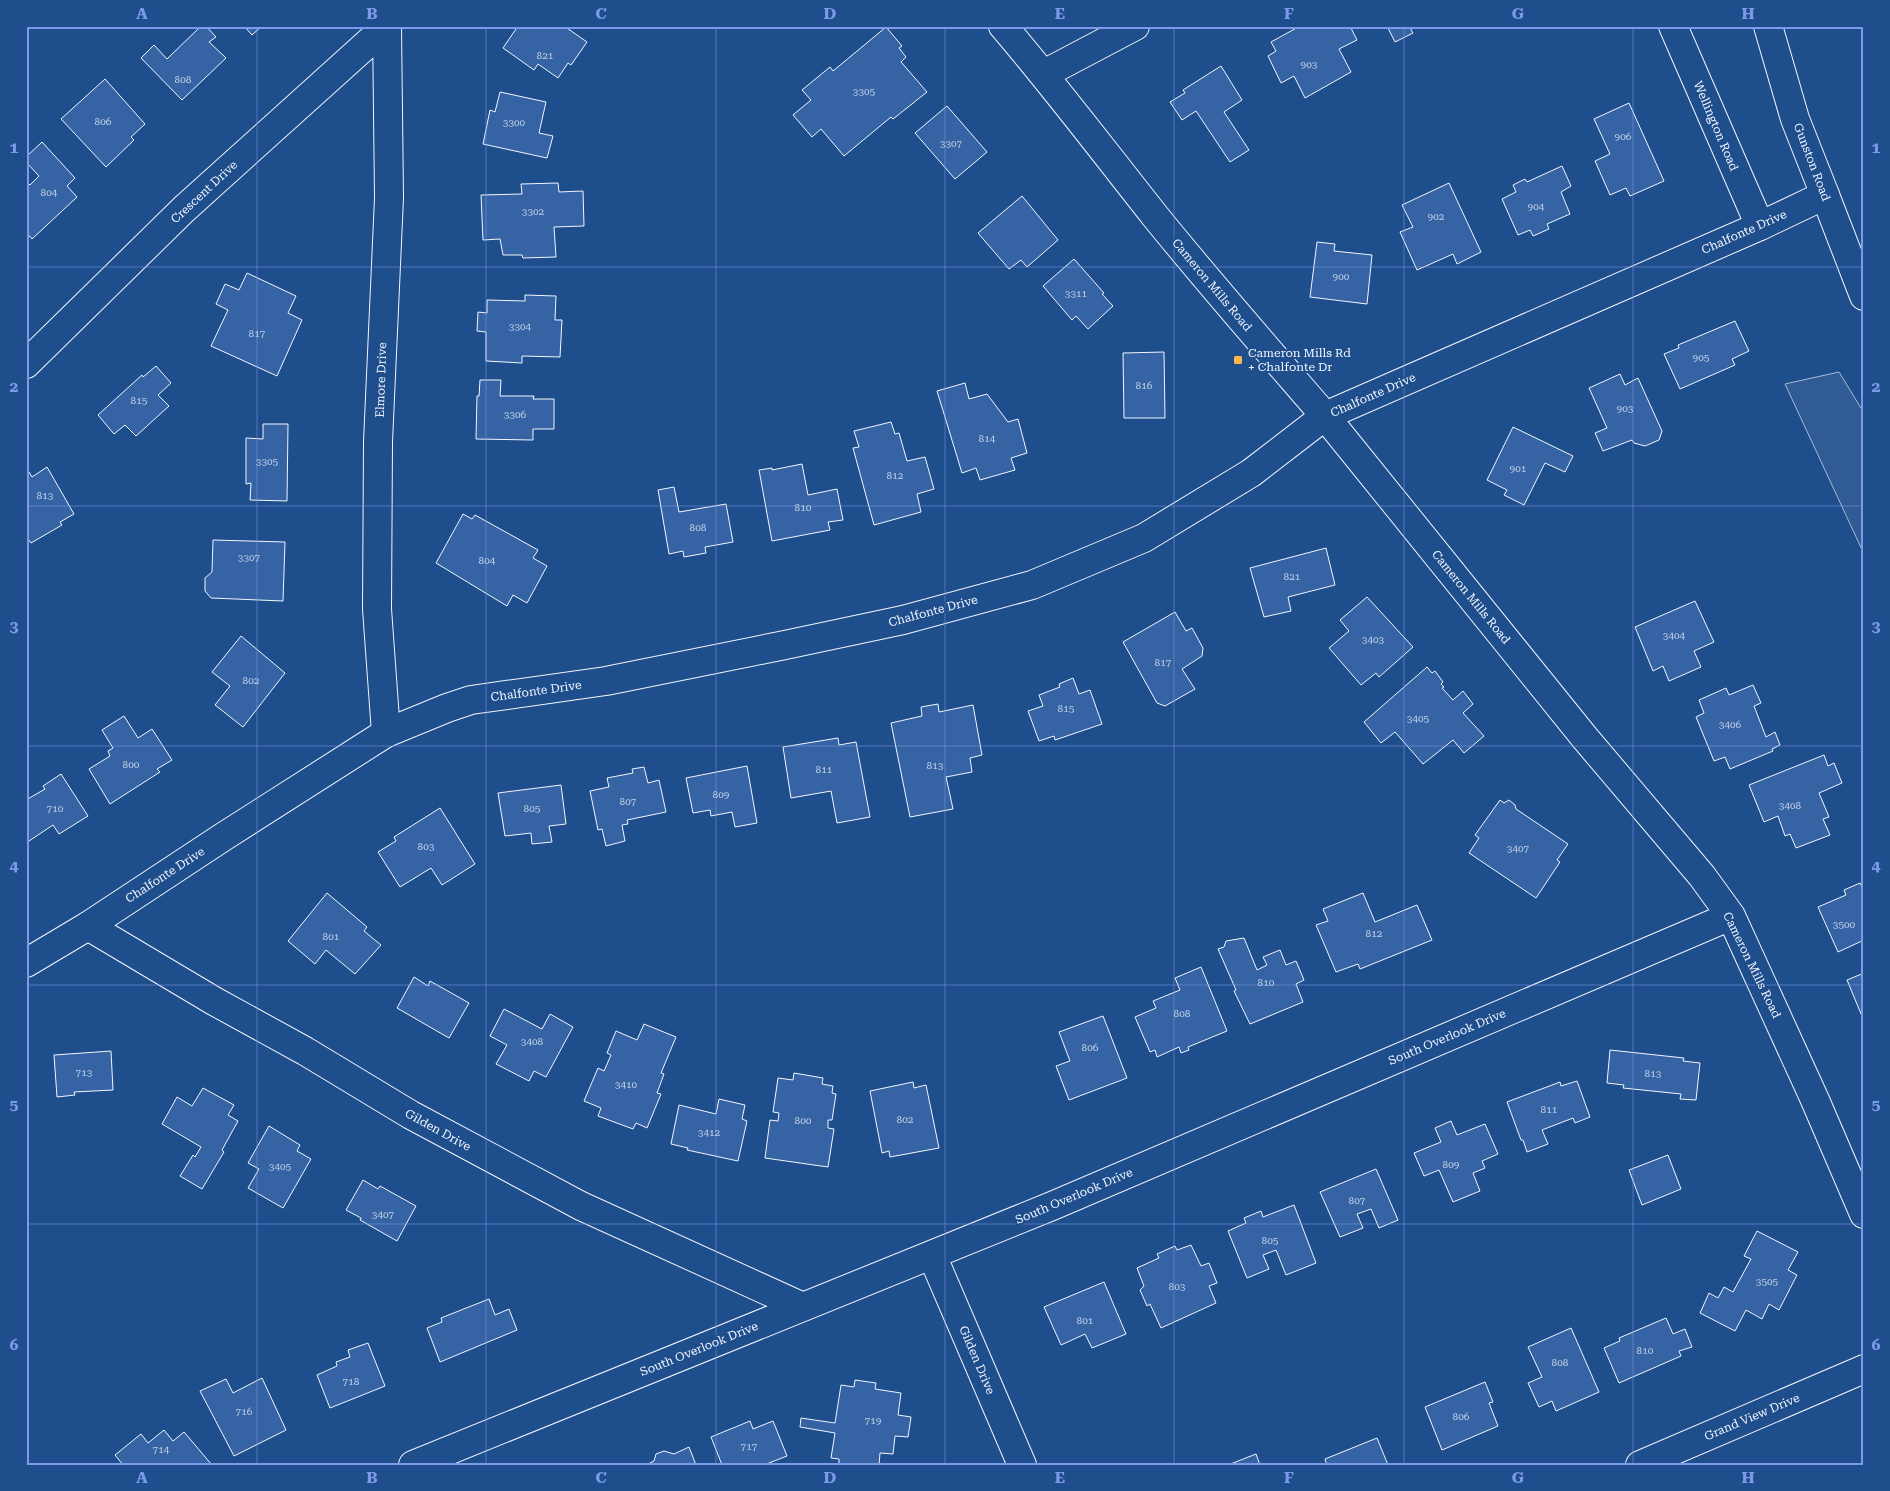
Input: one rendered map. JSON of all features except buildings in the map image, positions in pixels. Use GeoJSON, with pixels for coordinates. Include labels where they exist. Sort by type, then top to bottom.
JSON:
{"type":"FeatureCollection","features":[{"type":"Feature","properties":{"kind":"street","name":"Crescent Drive"},"geometry":{"type":"LineString","coordinates":[[26,364],[184,209],[387,26]]}},
{"type":"Feature","properties":{"kind":"street","name":"Elmore Drive"},"geometry":{"type":"LineString","coordinates":[[386,733],[377,609],[378,442],[389,198],[387,26]]}},
{"type":"Feature","properties":{"kind":"street","name":"Cameron Mills Road"},"geometry":{"type":"LineString","coordinates":[[1003,26],[1044,74],[1156,217],[1325,416],[1584,738],[1702,876],[1731,916],[1816,1100],[1864,1214]]}},
{"type":"Feature","properties":{"kind":"street"},"geometry":{"type":"LineString","coordinates":[[1044,74],[1135,26]]}},
{"type":"Feature","properties":{"kind":"street","name":"Wellington Road"},"geometry":{"type":"LineString","coordinates":[[1673,26],[1760,226]]}},
{"type":"Feature","properties":{"kind":"street","name":"Gunston Road"},"geometry":{"type":"LineString","coordinates":[[1768,26],[1796,119],[1864,296]]}},
{"type":"Feature","properties":{"kind":"street","name":"Chalfonte Drive"},"geometry":{"type":"LineString","coordinates":[[26,963],[88,926],[386,733],[471,700],[606,681],[794,643],[903,620],[1032,585],[1144,538],[1252,473],[1325,416],[1760,226],[1825,195]]}},
{"type":"Feature","properties":{"kind":"street","name":"South Overlook Drive"},"geometry":{"type":"LineString","coordinates":[[414,1465],[1052,1206],[1731,916]]}},
{"type":"Feature","properties":{"kind":"street","name":"Gilden Drive"},"geometry":{"type":"LineString","coordinates":[[88,926],[214,1001],[305,1051],[411,1115],[573,1202],[803,1307]]}},
{"type":"Feature","properties":{"kind":"street","name":"Gilden Drive"},"geometry":{"type":"LineString","coordinates":[[932,1255],[1022,1465]]}},
{"type":"Feature","properties":{"kind":"street","name":"Grand View Drive"},"geometry":{"type":"LineString","coordinates":[[1640,1465],[1864,1369]]}},
{"type":"Feature","properties":{"kind":"shaded area"},"geometry":{"type":"Polygon","coordinates":[[[1839,372],[1864,413],[1864,554],[1785,384],[1839,372]]]}},
{"type":"Feature","properties":{"kind":"place","name":"Cameron Mills Rd + Chalfonte Dr"},"geometry":{"type":"Point","coordinates":[1238,360]}}]}
